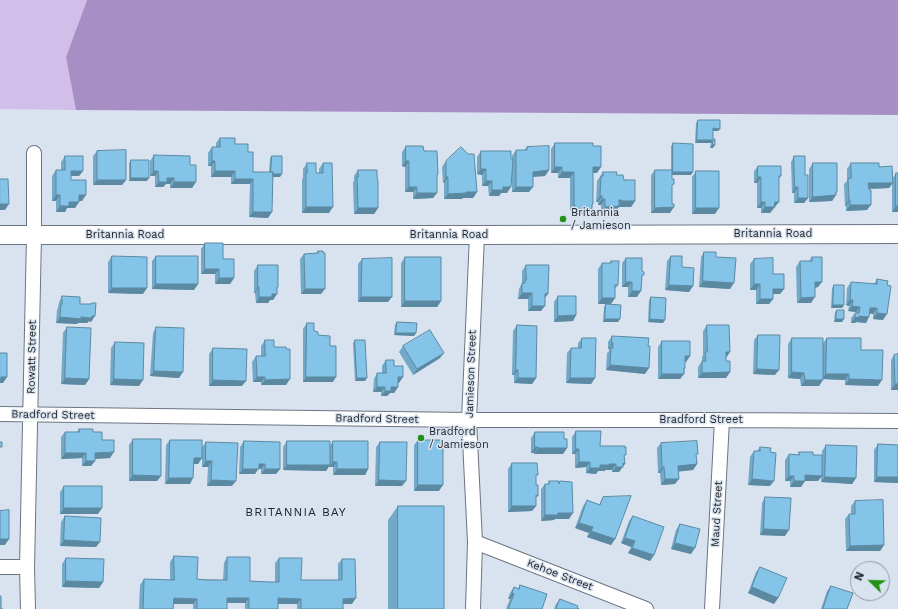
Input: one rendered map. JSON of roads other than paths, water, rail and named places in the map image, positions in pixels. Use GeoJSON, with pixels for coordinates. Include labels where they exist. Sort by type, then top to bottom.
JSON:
{"type":"FeatureCollection","features":[{"type":"Feature","properties":{"kind":"street","name":"Rowatt Street"},"geometry":{"type":"LineString","coordinates":[[28,609],[27,567],[34,235],[34,153]]}},
{"type":"Feature","properties":{"kind":"street","name":"Britannia Road"},"geometry":{"type":"LineString","coordinates":[[0,235],[898,234]]}},
{"type":"Feature","properties":{"kind":"street","name":"Jamieson Street"},"geometry":{"type":"LineString","coordinates":[[473,609],[475,542],[469,420],[477,235]]}},
{"type":"Feature","properties":{"kind":"street","name":"Bradford Street"},"geometry":{"type":"LineString","coordinates":[[0,414],[469,420],[898,421]]}},
{"type":"Feature","properties":{"kind":"street","name":"Maud Street"},"geometry":{"type":"LineString","coordinates":[[712,609],[722,420]]}},
{"type":"Feature","properties":{"kind":"street","name":"Kehoe Street"},"geometry":{"type":"LineString","coordinates":[[475,542],[646,609]]}},
{"type":"Feature","properties":{"kind":"street"},"geometry":{"type":"LineString","coordinates":[[0,567],[27,567]]}},
{"type":"Feature","properties":{"kind":"place","name":"Britannia / Jamieson"},"geometry":{"type":"Point","coordinates":[563,219]}},
{"type":"Feature","properties":{"kind":"place","name":"Bradford / Jamieson"},"geometry":{"type":"Point","coordinates":[421,438]}},
{"type":"Feature","properties":{"kind":"district","name":"BRITANNIA BAY"},"geometry":{"type":"Point","coordinates":[296,512]}}]}
